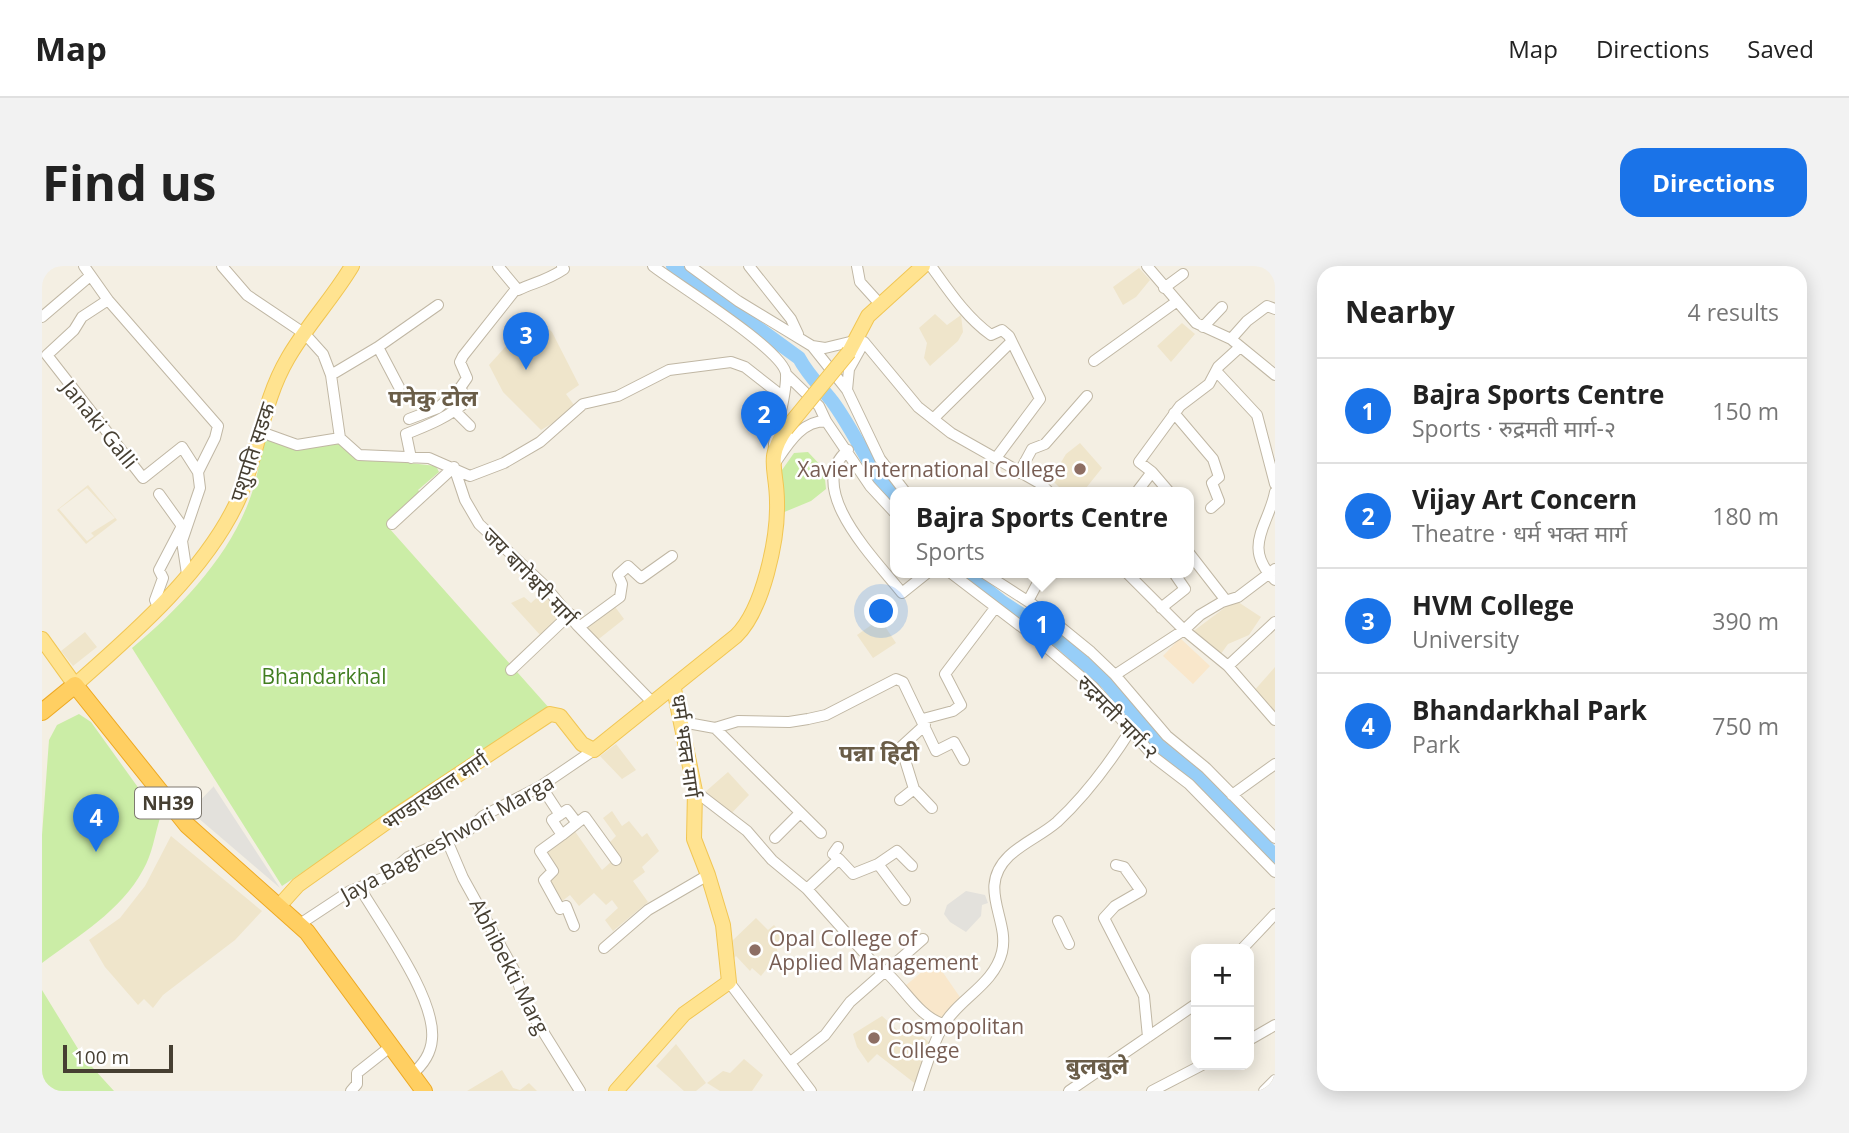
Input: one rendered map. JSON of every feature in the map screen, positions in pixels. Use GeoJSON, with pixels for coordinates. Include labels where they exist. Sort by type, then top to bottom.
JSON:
{"type":"FeatureCollection","features":[{"type":"Feature","properties":{"kind":"highway"},"geometry":{"type":"LineString","coordinates":[[42,712],[75,685]]}},
{"type":"Feature","properties":{"kind":"highway","name":"NH39"},"geometry":{"type":"LineString","coordinates":[[75,685],[187,825],[300,924],[424,1091]]}},
{"type":"Feature","properties":{"kind":"main road","name":"पशुपति सडक"},"geometry":{"type":"LineString","coordinates":[[75,685],[158,607],[212,544],[244,486],[258,431],[275,383],[352,266]]}},
{"type":"Feature","properties":{"kind":"main road"},"geometry":{"type":"LineString","coordinates":[[774,447],[856,345],[860,327],[879,303],[923,266]]}},
{"type":"Feature","properties":{"kind":"main road","name":"धर्म भक्त मार्ग"},"geometry":{"type":"LineString","coordinates":[[729,982],[723,925],[694,839],[695,790],[674,689],[736,636],[751,619],[775,532],[777,502],[774,447]]}},
{"type":"Feature","properties":{"kind":"main road"},"geometry":{"type":"LineString","coordinates":[[42,639],[75,685]]}},
{"type":"Feature","properties":{"kind":"main road"},"geometry":{"type":"LineString","coordinates":[[591,749],[674,689]]}},
{"type":"Feature","properties":{"kind":"main road","name":"भण्डारखाल मार्ग"},"geometry":{"type":"LineString","coordinates":[[280,905],[298,885],[329,863],[550,714],[560,716],[591,749]]}},
{"type":"Feature","properties":{"kind":"main road"},"geometry":{"type":"LineString","coordinates":[[616,1091],[684,1014],[729,982]]}},
{"type":"Feature","properties":{"kind":"street"},"geometry":{"type":"LineString","coordinates":[[498,266],[516,289]]}},
{"type":"Feature","properties":{"kind":"street"},"geometry":{"type":"LineString","coordinates":[[409,419],[438,408],[460,388],[467,378],[460,365],[463,356],[516,289],[531,283],[541,283],[564,269],[562,266]]}},
{"type":"Feature","properties":{"kind":"street"},"geometry":{"type":"LineString","coordinates":[[653,266],[760,340],[778,359],[786,373],[819,406],[826,421],[870,486],[890,508]]}},
{"type":"Feature","properties":{"kind":"street"},"geometry":{"type":"LineString","coordinates":[[690,266],[748,307],[798,334],[812,345],[847,390],[880,459],[901,487]]}},
{"type":"Feature","properties":{"kind":"street"},"geometry":{"type":"LineString","coordinates":[[857,266],[860,282],[879,303]]}},
{"type":"Feature","properties":{"kind":"street"},"geometry":{"type":"LineString","coordinates":[[931,266],[961,304],[967,317],[991,335],[1002,330],[1013,341],[933,419]]}},
{"type":"Feature","properties":{"kind":"street"},"geometry":{"type":"LineString","coordinates":[[1147,266],[1176,302],[1203,327],[1236,343],[1275,375]]}},
{"type":"Feature","properties":{"kind":"street"},"geometry":{"type":"LineString","coordinates":[[226,267],[247,295],[305,334],[323,354],[331,375],[340,438],[359,455],[429,458],[470,476],[505,463],[540,443],[583,404],[618,396],[674,369],[731,362],[745,366],[782,396]]}},
{"type":"Feature","properties":{"kind":"street"},"geometry":{"type":"LineString","coordinates":[[752,267],[791,319],[798,334]]}},
{"type":"Feature","properties":{"kind":"street"},"geometry":{"type":"LineString","coordinates":[[42,317],[87,271],[108,300],[218,426],[198,472],[201,488],[182,541],[187,574]]}},
{"type":"Feature","properties":{"kind":"street"},"geometry":{"type":"LineString","coordinates":[[1164,288],[1182,274]]}},
{"type":"Feature","properties":{"kind":"street","name":"Janaki Galli"},"geometry":{"type":"LineString","coordinates":[[108,300],[82,317],[74,330],[47,355],[143,478],[182,447],[198,472]]}},
{"type":"Feature","properties":{"kind":"street"},"geometry":{"type":"LineString","coordinates":[[1094,360],[1176,302]]}},
{"type":"Feature","properties":{"kind":"street"},"geometry":{"type":"LineString","coordinates":[[331,375],[378,347],[438,305]]}},
{"type":"Feature","properties":{"kind":"street"},"geometry":{"type":"LineString","coordinates":[[1165,487],[1152,472],[1139,463],[1174,413],[1209,384],[1247,321],[1267,306],[1275,309]]}},
{"type":"Feature","properties":{"kind":"street"},"geometry":{"type":"LineString","coordinates":[[1203,327],[1222,307]]}},
{"type":"Feature","properties":{"kind":"street"},"geometry":{"type":"LineString","coordinates":[[996,458],[1040,399],[1024,362],[1010,343]]}},
{"type":"Feature","properties":{"kind":"street"},"geometry":{"type":"LineString","coordinates":[[812,345],[825,348],[856,345]]}},
{"type":"Feature","properties":{"kind":"street"},"geometry":{"type":"LineString","coordinates":[[847,390],[849,369],[856,345]]}},
{"type":"Feature","properties":{"kind":"street"},"geometry":{"type":"LineString","coordinates":[[856,345],[918,407],[951,433],[1041,487]]}},
{"type":"Feature","properties":{"kind":"street"},"geometry":{"type":"LineString","coordinates":[[378,347],[399,387]]}},
{"type":"Feature","properties":{"kind":"street"},"geometry":{"type":"LineString","coordinates":[[1216,371],[1257,415],[1275,484]]}},
{"type":"Feature","properties":{"kind":"street"},"geometry":{"type":"LineString","coordinates":[[774,447],[786,373]]}},
{"type":"Feature","properties":{"kind":"street"},"geometry":{"type":"LineString","coordinates":[[411,458],[406,434],[422,425],[439,422],[468,400],[460,388]]}},
{"type":"Feature","properties":{"kind":"street"},"geometry":{"type":"LineString","coordinates":[[1019,473],[1032,449],[1045,444],[1087,396]]}},
{"type":"Feature","properties":{"kind":"street"},"geometry":{"type":"LineString","coordinates":[[455,411],[470,426]]}},
{"type":"Feature","properties":{"kind":"street"},"geometry":{"type":"LineString","coordinates":[[1174,413],[1213,459],[1219,477],[1212,483],[1219,501],[1211,508]]}},
{"type":"Feature","properties":{"kind":"street"},"geometry":{"type":"LineString","coordinates":[[774,466],[796,433],[811,424],[826,421]]}},
{"type":"Feature","properties":{"kind":"street"},"geometry":{"type":"LineString","coordinates":[[258,431],[298,445],[340,438]]}},
{"type":"Feature","properties":{"kind":"street"},"geometry":{"type":"LineString","coordinates":[[848,450],[835,464],[832,482],[841,514],[890,577]]}},
{"type":"Feature","properties":{"kind":"street"},"geometry":{"type":"LineString","coordinates":[[392,524],[454,467]]}},
{"type":"Feature","properties":{"kind":"street","name":"जय बागेश्वरी मार्ग"},"geometry":{"type":"LineString","coordinates":[[454,467],[466,500],[479,524],[570,614],[579,627],[654,704]]}},
{"type":"Feature","properties":{"kind":"street"},"geometry":{"type":"LineString","coordinates":[[1141,487],[1152,472]]}},
{"type":"Feature","properties":{"kind":"street"},"geometry":{"type":"LineString","coordinates":[[1115,674],[1222,602],[1238,597],[1273,574],[1260,556],[1258,543],[1262,524],[1275,492]]}},
{"type":"Feature","properties":{"kind":"street"},"geometry":{"type":"LineString","coordinates":[[158,607],[155,600],[163,578],[159,570],[182,526],[159,494]]}},
{"type":"Feature","properties":{"kind":"street"},"geometry":{"type":"LineString","coordinates":[[579,627],[620,597],[622,584],[618,575],[628,566],[641,578],[673,555]]}},
{"type":"Feature","properties":{"kind":"street"},"geometry":{"type":"LineString","coordinates":[[1194,559],[1224,598],[1222,602]]}},
{"type":"Feature","properties":{"kind":"street"},"geometry":{"type":"LineString","coordinates":[[890,578],[902,593],[921,578]]}},
{"type":"Feature","properties":{"kind":"street","name":"रुद्रमती मार्ग-२"},"geometry":{"type":"LineString","coordinates":[[957,578],[1093,687],[1155,758],[1189,784],[1275,872]]}},
{"type":"Feature","properties":{"kind":"street"},"geometry":{"type":"LineString","coordinates":[[993,578],[1028,601],[1115,674],[1167,736],[1206,768],[1275,838]]}},
{"type":"Feature","properties":{"kind":"street"},"geometry":{"type":"LineString","coordinates":[[1028,601],[1040,578]]}},
{"type":"Feature","properties":{"kind":"street"},"geometry":{"type":"LineString","coordinates":[[1132,578],[1184,630],[1228,666],[1275,720]]}},
{"type":"Feature","properties":{"kind":"street"},"geometry":{"type":"LineString","coordinates":[[1161,608],[1185,589],[1177,578]]}},
{"type":"Feature","properties":{"kind":"street"},"geometry":{"type":"LineString","coordinates":[[932,808],[914,789],[901,747],[924,722],[953,711],[961,705],[945,674],[995,608]]}},
{"type":"Feature","properties":{"kind":"street"},"geometry":{"type":"LineString","coordinates":[[510,670],[570,614]]}},
{"type":"Feature","properties":{"kind":"street"},"geometry":{"type":"LineString","coordinates":[[1228,666],[1275,622]]}},
{"type":"Feature","properties":{"kind":"street"},"geometry":{"type":"LineString","coordinates":[[682,722],[715,728],[738,721],[789,722],[826,715],[896,679],[903,682],[938,756],[954,742],[964,760]]}},
{"type":"Feature","properties":{"kind":"street"},"geometry":{"type":"LineString","coordinates":[[715,728],[821,833]]}},
{"type":"Feature","properties":{"kind":"street"},"geometry":{"type":"LineString","coordinates":[[918,1091],[943,1024],[999,962],[1003,948],[992,892],[1001,868],[1010,856],[1057,822],[1091,786],[1130,731]]}},
{"type":"Feature","properties":{"kind":"street","name":"Jaya Bagheshwori Marga"},"geometry":{"type":"LineString","coordinates":[[300,924],[342,896],[383,877],[408,857],[414,857],[446,838],[468,831],[483,816],[541,786],[591,749]]}},
{"type":"Feature","properties":{"kind":"street"},"geometry":{"type":"LineString","coordinates":[[1232,795],[1275,764]]}},
{"type":"Feature","properties":{"kind":"street"},"geometry":{"type":"LineString","coordinates":[[541,786],[560,814]]}},
{"type":"Feature","properties":{"kind":"street"},"geometry":{"type":"LineString","coordinates":[[900,800],[914,789]]}},
{"type":"Feature","properties":{"kind":"street"},"geometry":{"type":"LineString","coordinates":[[695,790],[747,831],[772,860],[807,889],[883,973],[888,974],[903,988],[928,1020],[943,1024]]}},
{"type":"Feature","properties":{"kind":"street"},"geometry":{"type":"LineString","coordinates":[[562,835],[552,820],[567,810],[577,823]]}},
{"type":"Feature","properties":{"kind":"street"},"geometry":{"type":"LineString","coordinates":[[775,838],[800,813]]}},
{"type":"Feature","properties":{"kind":"street"},"geometry":{"type":"LineString","coordinates":[[574,926],[566,905],[560,909],[544,880],[554,871],[540,851],[584,817],[616,860]]}},
{"type":"Feature","properties":{"kind":"street","name":"Abhibekti Marg"},"geometry":{"type":"LineString","coordinates":[[446,838],[463,877],[514,970],[524,1002],[580,1091]]}},
{"type":"Feature","properties":{"kind":"street"},"geometry":{"type":"LineString","coordinates":[[807,889],[838,853],[853,874],[878,864],[897,851],[912,866]]}},
{"type":"Feature","properties":{"kind":"street"},"geometry":{"type":"LineString","coordinates":[[878,864],[905,900]]}},
{"type":"Feature","properties":{"kind":"street"},"geometry":{"type":"LineString","coordinates":[[1116,866],[1124,867],[1141,891],[1115,906],[1104,918],[1144,996],[1148,1037]]}},
{"type":"Feature","properties":{"kind":"street"},"geometry":{"type":"LineString","coordinates":[[604,948],[648,910],[708,875]]}},
{"type":"Feature","properties":{"kind":"street"},"geometry":{"type":"LineString","coordinates":[[360,888],[419,987],[428,1009],[432,1038],[426,1060],[411,1075]]}},
{"type":"Feature","properties":{"kind":"street"},"geometry":{"type":"LineString","coordinates":[[1247,944],[1275,914]]}},
{"type":"Feature","properties":{"kind":"street"},"geometry":{"type":"LineString","coordinates":[[1058,921],[1069,944]]}},
{"type":"Feature","properties":{"kind":"street"},"geometry":{"type":"LineString","coordinates":[[792,1061],[825,1035],[850,1002],[923,939]]}},
{"type":"Feature","properties":{"kind":"street"},"geometry":{"type":"LineString","coordinates":[[729,982],[792,1061],[811,1091]]}},
{"type":"Feature","properties":{"kind":"street"},"geometry":{"type":"LineString","coordinates":[[1069,1091],[1192,1007]]}},
{"type":"Feature","properties":{"kind":"street"},"geometry":{"type":"LineString","coordinates":[[1254,1037],[1275,1025]]}},
{"type":"Feature","properties":{"kind":"street"},"geometry":{"type":"LineString","coordinates":[[351,1091],[357,1084],[357,1073],[390,1047]]}},
{"type":"Feature","properties":{"kind":"street"},"geometry":{"type":"LineString","coordinates":[[1152,1091],[1192,1070]]}},
{"type":"Feature","properties":{"kind":"street"},"geometry":{"type":"LineString","coordinates":[[1264,1091],[1275,1080]]}},
{"type":"Feature","properties":{"kind":"shaded area"},"geometry":{"type":"Polygon","coordinates":[[[1139,268],[1150,280],[1136,297],[1123,305],[1113,287],[1139,268]]]}},
{"type":"Feature","properties":{"kind":"shaded area"},"geometry":{"type":"Polygon","coordinates":[[[935,314],[947,325],[961,315],[963,332],[958,341],[930,366],[924,358],[927,343],[919,328],[935,314]]]}},
{"type":"Feature","properties":{"kind":"shaded area"},"geometry":{"type":"Polygon","coordinates":[[[534,315],[552,332],[579,385],[566,394],[574,405],[570,413],[541,430],[503,392],[489,365],[534,315]]]}},
{"type":"Feature","properties":{"kind":"shaded area"},"geometry":{"type":"Polygon","coordinates":[[[1182,323],[1195,334],[1171,362],[1157,346],[1182,323]]]}},
{"type":"Feature","properties":{"kind":"shaded area","name":"Xavier International College"},"geometry":{"type":"Polygon","coordinates":[[[1080,443],[1102,468],[1087,487],[1059,487],[1051,479],[1066,454],[1080,443]]]}},
{"type":"Feature","properties":{"kind":"shaded area"},"geometry":{"type":"Polygon","coordinates":[[[88,485],[117,520],[86,544],[57,510],[88,485]],[[87,488],[59,509],[87,541],[94,536],[91,533],[115,518],[87,488]]]}},
{"type":"Feature","properties":{"kind":"shaded area"},"geometry":{"type":"Polygon","coordinates":[[[545,590],[566,612],[541,636],[511,603],[524,597],[531,603],[545,590]]]}},
{"type":"Feature","properties":{"kind":"shaded area"},"geometry":{"type":"Polygon","coordinates":[[[1235,600],[1261,617],[1249,635],[1228,644],[1218,658],[1191,633],[1235,600]]]}},
{"type":"Feature","properties":{"kind":"shaded area"},"geometry":{"type":"Polygon","coordinates":[[[613,604],[624,619],[595,642],[583,626],[613,604]]]}},
{"type":"Feature","properties":{"kind":"shaded area"},"geometry":{"type":"Polygon","coordinates":[[[880,619],[896,643],[873,658],[857,635],[880,619]]]}},
{"type":"Feature","properties":{"kind":"shaded area"},"geometry":{"type":"Polygon","coordinates":[[[85,632],[97,647],[73,666],[61,651],[85,632]]]}},
{"type":"Feature","properties":{"kind":"shaded area"},"geometry":{"type":"Polygon","coordinates":[[[1180,638],[1210,666],[1193,684],[1163,656],[1180,638]]]}},
{"type":"Feature","properties":{"kind":"shaded area"},"geometry":{"type":"Polygon","coordinates":[[[1275,667],[1275,714],[1252,693],[1275,667]]]}},
{"type":"Feature","properties":{"kind":"shaded area"},"geometry":{"type":"Polygon","coordinates":[[[616,744],[636,770],[622,779],[600,756],[616,744]]]}},
{"type":"Feature","properties":{"kind":"shaded area"},"geometry":{"type":"Polygon","coordinates":[[[728,772],[749,795],[727,818],[704,793],[728,772]]]}},
{"type":"Feature","properties":{"kind":"shaded area"},"geometry":{"type":"Polygon","coordinates":[[[214,787],[280,888],[190,811],[214,787]]]}},
{"type":"Feature","properties":{"kind":"shaded area"},"geometry":{"type":"Polygon","coordinates":[[[612,811],[622,826],[629,821],[642,837],[647,833],[659,851],[642,867],[645,872],[633,881],[648,902],[613,931],[605,920],[618,908],[612,900],[606,905],[594,893],[579,906],[570,895],[561,902],[547,880],[550,878],[543,852],[574,830],[602,870],[612,861],[607,845],[616,836],[603,818],[612,811]]]}},
{"type":"Feature","properties":{"kind":"shaded area"},"geometry":{"type":"Polygon","coordinates":[[[171,836],[262,911],[235,940],[163,995],[153,1008],[144,999],[138,1005],[105,967],[89,940],[120,918],[145,886],[171,836]]]}},
{"type":"Feature","properties":{"kind":"shaded area"},"geometry":{"type":"Polygon","coordinates":[[[966,891],[985,895],[988,903],[982,905],[981,916],[966,932],[950,922],[944,914],[947,905],[966,891]]]}},
{"type":"Feature","properties":{"kind":"shaded area","name":"Opal College of Applied Management"},"geometry":{"type":"Polygon","coordinates":[[[756,918],[768,930],[774,925],[783,935],[776,945],[778,954],[761,976],[752,968],[750,971],[736,956],[734,958],[732,941],[756,918]]]}},
{"type":"Feature","properties":{"kind":"shaded area"},"geometry":{"type":"Polygon","coordinates":[[[935,961],[964,1003],[943,1024],[928,1020],[905,986],[935,961]]]}},
{"type":"Feature","properties":{"kind":"shaded area"},"geometry":{"type":"Polygon","coordinates":[[[882,1016],[904,1036],[919,1034],[934,1046],[917,1085],[877,1054],[868,1063],[857,1047],[853,1034],[882,1016]]]}},
{"type":"Feature","properties":{"kind":"shaded area"},"geometry":{"type":"Polygon","coordinates":[[[676,1044],[706,1083],[696,1091],[684,1091],[656,1066],[676,1044]]]}},
{"type":"Feature","properties":{"kind":"shaded area"},"geometry":{"type":"Polygon","coordinates":[[[744,1059],[763,1075],[752,1091],[720,1091],[707,1083],[723,1071],[730,1073],[744,1059]]]}},
{"type":"Feature","properties":{"kind":"shaded area"},"geometry":{"type":"Polygon","coordinates":[[[502,1070],[513,1088],[520,1090],[529,1083],[537,1091],[467,1091],[502,1070]]]}},
{"type":"Feature","properties":{"kind":"green space","name":"Bhandarkhal"},"geometry":{"type":"Polygon","coordinates":[[[265,437],[301,450],[340,440],[358,457],[436,466],[439,472],[418,490],[421,493],[389,528],[550,709],[282,886],[132,648],[184,600],[228,543],[252,493],[265,437]]]}},
{"type":"Feature","properties":{"kind":"green space"},"geometry":{"type":"Polygon","coordinates":[[[808,452],[824,469],[826,489],[811,501],[782,513],[782,470],[794,453],[808,452]]]}},
{"type":"Feature","properties":{"kind":"green space"},"geometry":{"type":"Polygon","coordinates":[[[79,714],[91,722],[160,818],[146,864],[134,885],[98,922],[42,963],[42,835],[49,740],[57,725],[79,714]]]}},
{"type":"Feature","properties":{"kind":"green space"},"geometry":{"type":"Polygon","coordinates":[[[42,990],[83,1057],[114,1091],[42,1091],[42,990]]]}},
{"type":"Feature","properties":{"kind":"waterway"},"geometry":{"type":"LineString","coordinates":[[673,266],[799,358],[832,401],[890,492]]}},
{"type":"Feature","properties":{"kind":"waterway"},"geometry":{"type":"LineString","coordinates":[[972,578],[1002,602],[1049,632],[1107,683],[1159,746],[1203,781],[1275,856]]}},
{"type":"Feature","properties":{"kind":"place","name":"HVM College"},"geometry":{"type":"Point","coordinates":[526,370]}},
{"type":"Feature","properties":{"kind":"place","name":"Vijay Art Concern"},"geometry":{"type":"Point","coordinates":[764,449]}},
{"type":"Feature","properties":{"kind":"place","name":"Xavier International College"},"geometry":{"type":"Point","coordinates":[1080,469]}},
{"type":"Feature","properties":{"kind":"place","name":"Bajra Sports Centre"},"geometry":{"type":"Point","coordinates":[1042,659]}},
{"type":"Feature","properties":{"kind":"place","name":"Bhandarkhal Park"},"geometry":{"type":"Point","coordinates":[96,852]}},
{"type":"Feature","properties":{"kind":"place","name":"Opal College of Applied Management"},"geometry":{"type":"Point","coordinates":[755,950]}},
{"type":"Feature","properties":{"kind":"place","name":"Cosmopolitan College"},"geometry":{"type":"Point","coordinates":[874,1038]}},
{"type":"Feature","properties":{"kind":"district","name":"पनेकु टोल"},"geometry":{"type":"Point","coordinates":[433,397]}},
{"type":"Feature","properties":{"kind":"district","name":"पन्ना हिटी"},"geometry":{"type":"Point","coordinates":[879,752]}},
{"type":"Feature","properties":{"kind":"district","name":"बुलबुले"},"geometry":{"type":"Point","coordinates":[1097,1065]}}]}
